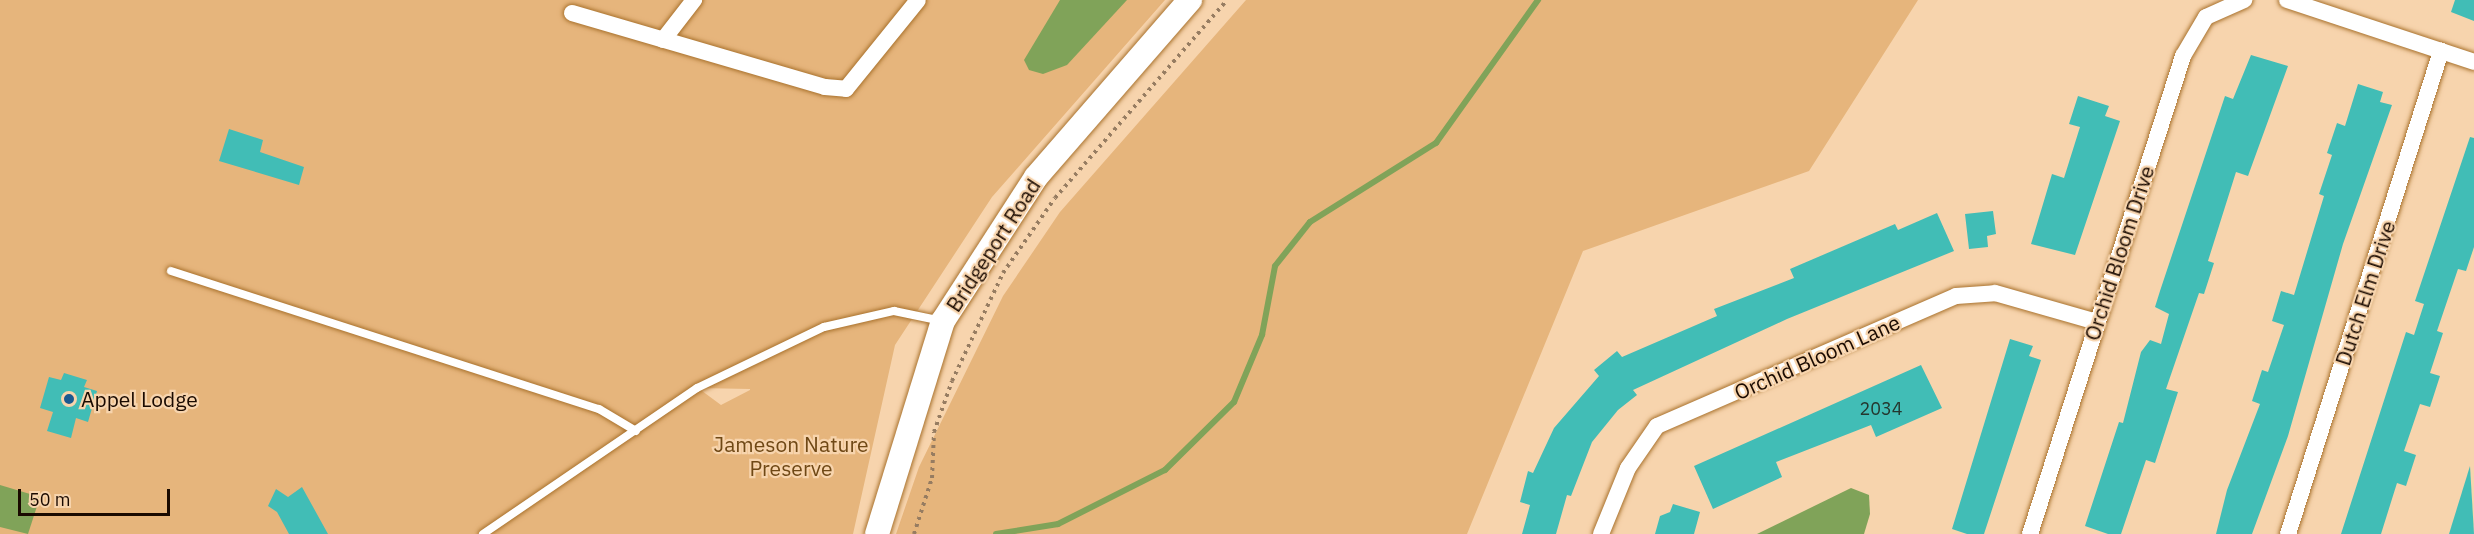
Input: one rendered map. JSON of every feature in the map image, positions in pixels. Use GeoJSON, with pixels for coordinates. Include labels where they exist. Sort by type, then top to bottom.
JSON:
{"type":"FeatureCollection","features":[{"type":"Feature","properties":{"kind":"street"},"geometry":{"type":"LineString","coordinates":[[663,40],[694,0]]}},
{"type":"Feature","properties":{"kind":"street"},"geometry":{"type":"LineString","coordinates":[[572,12],[825,87],[846,89],[918,0]]}},
{"type":"Feature","properties":{"kind":"street","name":"Bridgeport Road"},"geometry":{"type":"LineString","coordinates":[[877,534],[942,321],[1036,177],[1190,0]]}},
{"type":"Feature","properties":{"kind":"street","name":"Orchid Bloom Drive"},"geometry":{"type":"LineString","coordinates":[[2030,534],[2183,56],[2206,17],[2244,0]]}},
{"type":"Feature","properties":{"kind":"street"},"geometry":{"type":"LineString","coordinates":[[2287,0],[2474,62]]}},
{"type":"Feature","properties":{"kind":"street","name":"Dutch Elm Drive"},"geometry":{"type":"LineString","coordinates":[[2288,534],[2441,51]]}},
{"type":"Feature","properties":{"kind":"street","name":"Orchid Bloom Lane"},"geometry":{"type":"LineString","coordinates":[[1601,534],[1628,468],[1657,426],[1956,296],[1995,292],[2097,322]]}},
{"type":"Feature","properties":{"kind":"lane"},"geometry":{"type":"LineString","coordinates":[[171,271],[599,409],[636,431]]}},
{"type":"Feature","properties":{"kind":"lane"},"geometry":{"type":"LineString","coordinates":[[483,534],[697,388],[824,327],[894,310],[942,321]]}},
{"type":"Feature","properties":{"kind":"path"},"geometry":{"type":"LineString","coordinates":[[914,534],[928,492],[938,422],[1003,273],[1055,198],[1227,0]]}},
{"type":"Feature","properties":{"kind":"green space","name":"Jameson Nature Preserve"},"geometry":{"type":"Polygon","coordinates":[[[0,0],[1165,0],[992,197],[895,345],[853,534],[0,534],[0,0]],[[698,388],[721,405],[750,389],[698,388]]]}},
{"type":"Feature","properties":{"kind":"green space"},"geometry":{"type":"Polygon","coordinates":[[[1246,0],[1918,0],[1809,171],[1583,251],[1467,534],[896,534],[919,467],[1003,296],[1060,212],[1246,0]]]}},
{"type":"Feature","properties":{"kind":"shaded area"},"geometry":{"type":"Polygon","coordinates":[[[1060,0],[1127,0],[1067,65],[1043,74],[1029,70],[1024,60],[1060,0]]]}},
{"type":"Feature","properties":{"kind":"shaded area"},"geometry":{"type":"Polygon","coordinates":[[[0,485],[40,497],[28,534],[0,527],[0,485]]]}},
{"type":"Feature","properties":{"kind":"shaded area"},"geometry":{"type":"Polygon","coordinates":[[[1851,488],[1869,495],[1870,514],[1864,534],[1757,534],[1851,488]]]}},
{"type":"Feature","properties":{"kind":"building"},"geometry":{"type":"Polygon","coordinates":[[[2455,0],[2474,0],[2474,21],[2451,12],[2455,0]]]}},
{"type":"Feature","properties":{"kind":"building"},"geometry":{"type":"Polygon","coordinates":[[[2251,55],[2288,66],[2248,176],[2236,172],[2208,261],[2214,263],[2204,294],[2199,293],[2166,389],[2178,392],[2155,463],[2146,460],[2121,534],[2108,534],[2085,526],[2119,422],[2123,423],[2141,352],[2150,340],[2161,344],[2169,314],[2155,307],[2225,96],[2233,99],[2251,55]]]}},
{"type":"Feature","properties":{"kind":"building"},"geometry":{"type":"Polygon","coordinates":[[[2358,84],[2383,92],[2380,102],[2392,105],[2343,244],[2288,436],[2252,534],[2216,534],[2227,490],[2260,404],[2252,401],[2262,370],[2268,372],[2284,325],[2272,321],[2281,291],[2294,295],[2324,196],[2319,194],[2332,155],[2327,153],[2337,123],[2345,126],[2358,84]]]}},
{"type":"Feature","properties":{"kind":"building"},"geometry":{"type":"Polygon","coordinates":[[[2078,96],[2109,106],[2105,116],[2120,121],[2075,255],[2031,244],[2052,174],[2064,178],[2080,127],[2069,124],[2078,96]]]}},
{"type":"Feature","properties":{"kind":"building"},"geometry":{"type":"Polygon","coordinates":[[[229,129],[263,140],[260,152],[304,167],[299,185],[219,161],[229,129]]]}},
{"type":"Feature","properties":{"kind":"building"},"geometry":{"type":"Polygon","coordinates":[[[2470,137],[2474,138],[2474,247],[2466,271],[2458,269],[2437,331],[2443,333],[2430,373],[2440,376],[2430,407],[2420,404],[2404,451],[2416,455],[2406,486],[2397,483],[2381,534],[2341,534],[2406,332],[2414,335],[2424,304],[2415,301],[2470,137]]]}},
{"type":"Feature","properties":{"kind":"building"},"geometry":{"type":"Polygon","coordinates":[[[1993,211],[1996,234],[1987,236],[1988,247],[1969,249],[1965,214],[1993,211]]]}},
{"type":"Feature","properties":{"kind":"building"},"geometry":{"type":"Polygon","coordinates":[[[1937,213],[1954,251],[1787,319],[1633,390],[1637,395],[1618,410],[1592,442],[1571,496],[1567,495],[1556,534],[1522,534],[1530,505],[1520,502],[1528,471],[1533,473],[1554,428],[1599,376],[1594,370],[1617,351],[1622,357],[1717,316],[1714,309],[1794,278],[1790,269],[1895,224],[1898,230],[1937,213]]]}},
{"type":"Feature","properties":{"kind":"building"},"geometry":{"type":"Polygon","coordinates":[[[2010,339],[2033,346],[2029,356],[2041,360],[1984,534],[1967,534],[1952,529],[2010,339]]]}},
{"type":"Feature","properties":{"kind":"building"},"geometry":{"type":"Polygon","coordinates":[[[1921,365],[1942,408],[1876,437],[1871,425],[1776,462],[1782,477],[1713,509],[1694,466],[1921,365]]]}},
{"type":"Feature","properties":{"kind":"building","name":"Appel Lodge"},"geometry":{"type":"Polygon","coordinates":[[[64,373],[87,380],[84,387],[97,391],[88,422],[76,418],[71,438],[47,431],[53,412],[40,408],[49,377],[61,380],[64,373]]]}},
{"type":"Feature","properties":{"kind":"building"},"geometry":{"type":"Polygon","coordinates":[[[2470,466],[2474,534],[2449,534],[2470,466]]]}},
{"type":"Feature","properties":{"kind":"building"},"geometry":{"type":"Polygon","coordinates":[[[302,487],[328,534],[289,534],[277,512],[268,506],[276,489],[288,497],[302,487]]]}},
{"type":"Feature","properties":{"kind":"building"},"geometry":{"type":"Polygon","coordinates":[[[1673,504],[1700,512],[1694,534],[1655,534],[1660,516],[1670,512],[1673,504]]]}},
{"type":"Feature","properties":{"kind":"waterway"},"geometry":{"type":"LineString","coordinates":[[996,534],[1058,524],[1165,470],[1234,402],[1262,335],[1275,266],[1310,222],[1436,143],[1538,0]]}},
{"type":"Feature","properties":{"kind":"place","name":"Appel Lodge"},"geometry":{"type":"Point","coordinates":[69,399]}}]}
